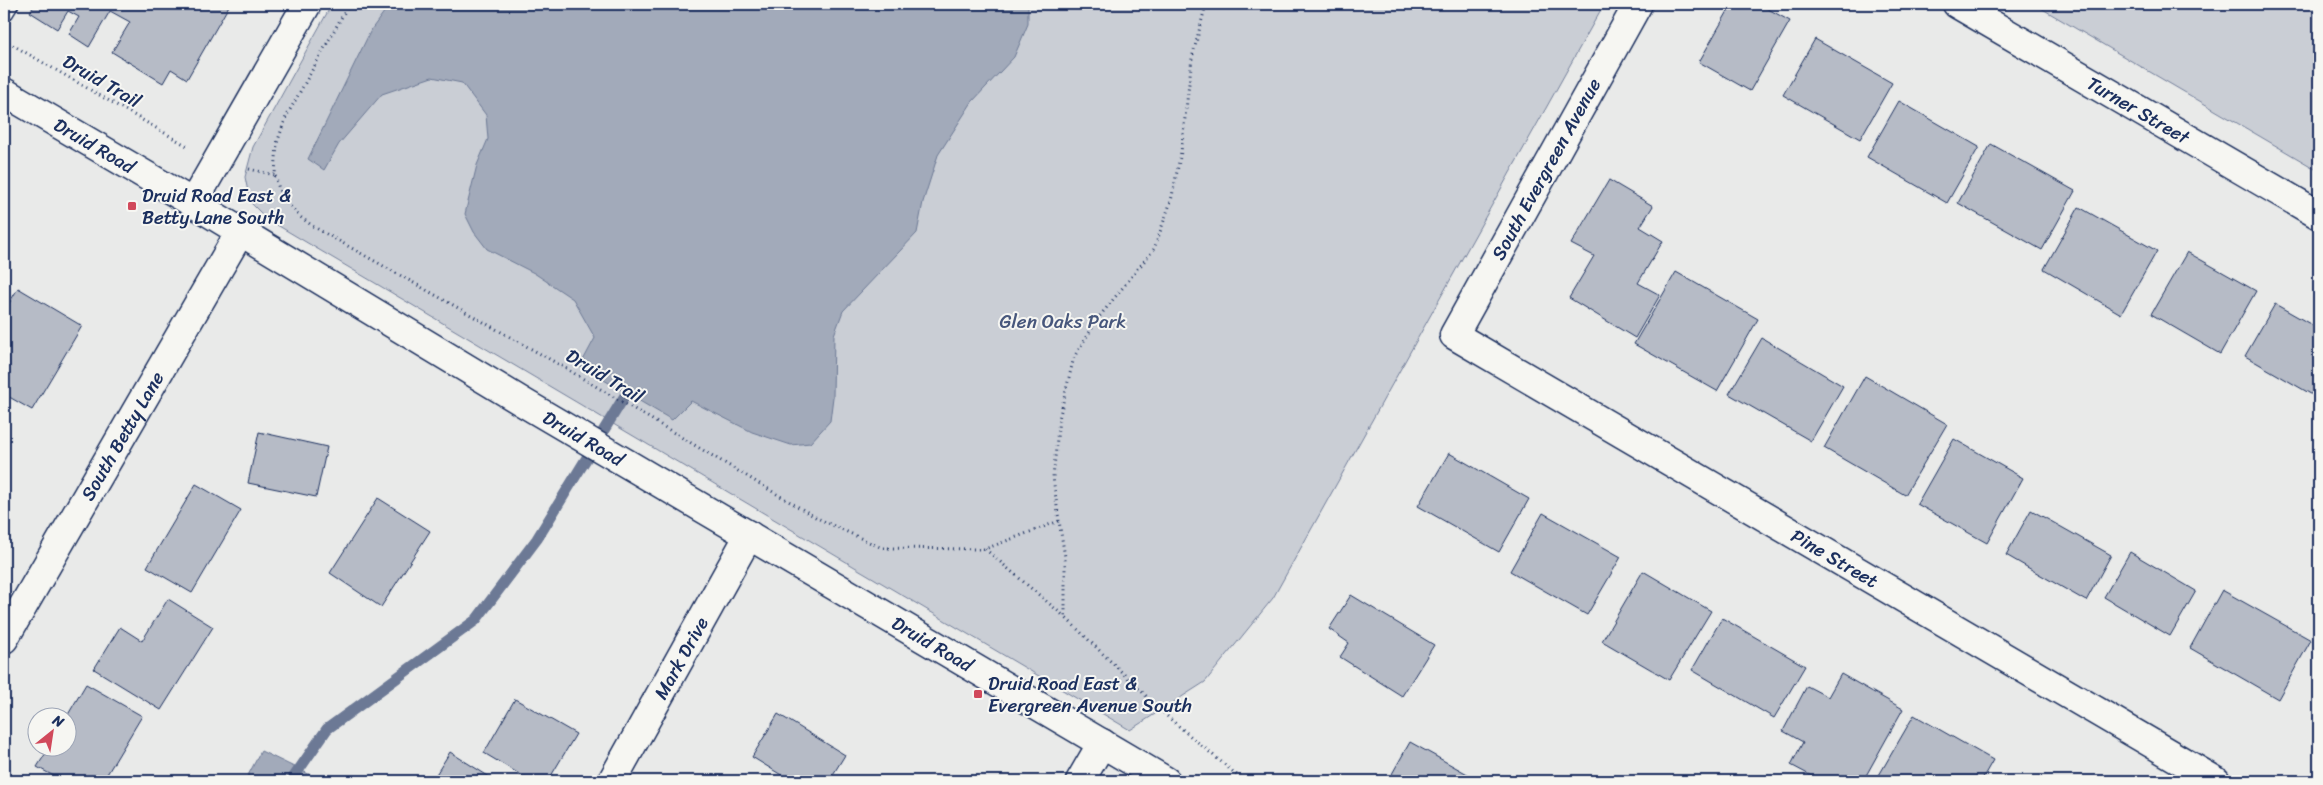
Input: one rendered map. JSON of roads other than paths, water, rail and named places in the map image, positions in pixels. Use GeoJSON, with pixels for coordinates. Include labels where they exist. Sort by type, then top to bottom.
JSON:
{"type":"FeatureCollection","features":[{"type":"Feature","properties":{"kind":"street"},"geometry":{"type":"LineString","coordinates":[[193,203],[307,4]]}},
{"type":"Feature","properties":{"kind":"street","name":"South Evergreen Avenue"},"geometry":{"type":"LineString","coordinates":[[1454,335],[1638,4]]}},
{"type":"Feature","properties":{"kind":"street","name":"Turner Street"},"geometry":{"type":"LineString","coordinates":[[1957,4],[2319,216]]}},
{"type":"Feature","properties":{"kind":"street","name":"Druid Road"},"geometry":{"type":"LineString","coordinates":[[4,92],[193,203],[524,403],[1166,781]]}},
{"type":"Feature","properties":{"kind":"street","name":"South Betty Lane"},"geometry":{"type":"LineString","coordinates":[[4,639],[240,232]]}},
{"type":"Feature","properties":{"kind":"street","name":"Pine Street"},"geometry":{"type":"LineString","coordinates":[[1454,335],[2216,781]]}},
{"type":"Feature","properties":{"kind":"street","name":"Mark Drive"},"geometry":{"type":"LineString","coordinates":[[612,781],[749,535]]}},
{"type":"Feature","properties":{"kind":"street"},"geometry":{"type":"LineString","coordinates":[[1080,781],[1102,743]]}},
{"type":"Feature","properties":{"kind":"lane"},"geometry":{"type":"LineString","coordinates":[[4,12],[9,4]]}},
{"type":"Feature","properties":{"kind":"water"},"geometry":{"type":"Polygon","coordinates":[[[390,4],[1028,4],[1028,24],[1014,57],[972,102],[938,155],[923,202],[917,233],[843,311],[834,335],[833,397],[830,421],[810,443],[791,445],[752,432],[691,401],[672,420],[580,366],[595,338],[573,299],[534,273],[487,249],[474,232],[465,214],[477,165],[488,139],[486,115],[462,83],[432,77],[382,94],[339,144],[324,170],[308,159],[371,30],[390,4]]]}},
{"type":"Feature","properties":{"kind":"water"},"geometry":{"type":"Polygon","coordinates":[[[261,751],[323,781],[245,781],[261,751]]]}},
{"type":"Feature","properties":{"kind":"waterway"},"geometry":{"type":"LineString","coordinates":[[291,781],[327,729],[476,620],[537,539],[626,394]]}},
{"type":"Feature","properties":{"kind":"place","name":"Druid Road East & Betty Lane South"},"geometry":{"type":"Point","coordinates":[132,206]}},
{"type":"Feature","properties":{"kind":"place","name":"Druid Road East & Evergreen Avenue South"},"geometry":{"type":"Point","coordinates":[978,694]}},
{"type":"Feature","properties":{"kind":"park label","name":"Glen Oaks Park"},"geometry":{"type":"Point","coordinates":[1063,321]}}]}
